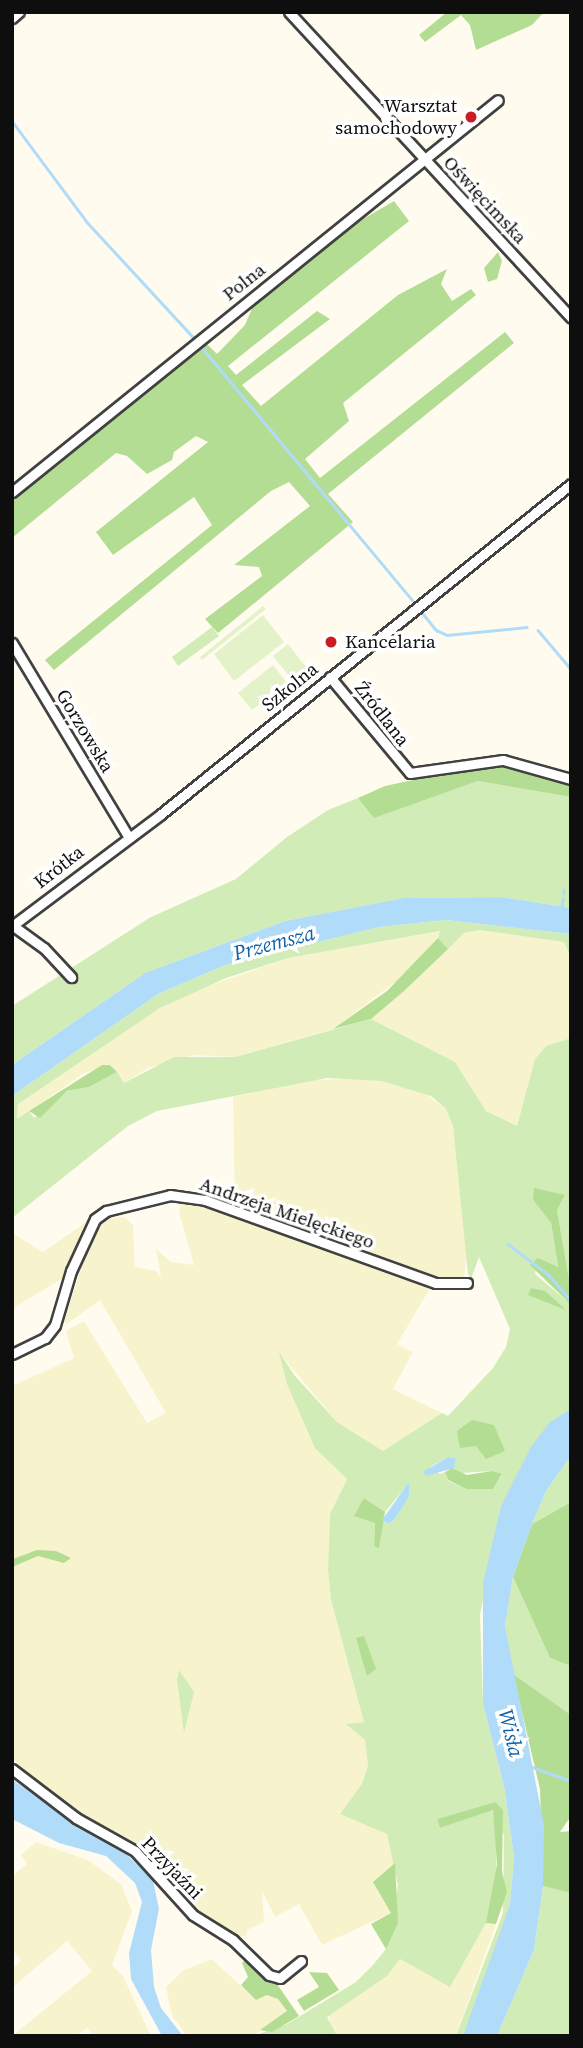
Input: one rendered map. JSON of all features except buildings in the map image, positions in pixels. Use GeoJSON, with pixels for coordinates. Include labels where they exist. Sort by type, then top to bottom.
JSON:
{"type":"FeatureCollection","features":[{"type":"Feature","properties":{"kind":"street"},"geometry":{"type":"LineString","coordinates":[[12,19],[19,12]]}},
{"type":"Feature","properties":{"kind":"street","name":"Oświęcimska"},"geometry":{"type":"LineString","coordinates":[[289,12],[571,318]]}},
{"type":"Feature","properties":{"kind":"street","name":"Polna"},"geometry":{"type":"LineString","coordinates":[[12,492],[498,100]]}},
{"type":"Feature","properties":{"kind":"street","name":"Szkolna"},"geometry":{"type":"LineString","coordinates":[[128,836],[571,484]]}},
{"type":"Feature","properties":{"kind":"street","name":"Gorzowska"},"geometry":{"type":"LineString","coordinates":[[12,643],[128,836]]}},
{"type":"Feature","properties":{"kind":"street","name":"Źródlana"},"geometry":{"type":"LineString","coordinates":[[330,677],[410,774],[503,760],[571,779]]}},
{"type":"Feature","properties":{"kind":"street","name":"Krótka"},"geometry":{"type":"LineString","coordinates":[[12,926],[128,836]]}},
{"type":"Feature","properties":{"kind":"street"},"geometry":{"type":"LineString","coordinates":[[12,926],[44,948],[71,977]]}},
{"type":"Feature","properties":{"kind":"street","name":"Andrzeja Mielęckiego"},"geometry":{"type":"LineString","coordinates":[[12,1354],[45,1338],[55,1325],[71,1271],[95,1219],[106,1210],[170,1195],[205,1200],[436,1283],[467,1283]]}},
{"type":"Feature","properties":{"kind":"street","name":"Przyjaźni"},"geometry":{"type":"LineString","coordinates":[[12,1769],[76,1818],[135,1851],[193,1915],[233,1940],[272,1977],[280,1978],[301,1961]]}},
{"type":"Feature","properties":{"kind":"shaded area"},"geometry":{"type":"Polygon","coordinates":[[[480,930],[564,942],[571,958],[571,1038],[546,1046],[535,1059],[517,1126],[486,1111],[455,1062],[371,1019],[464,933],[480,930]]]}},
{"type":"Feature","properties":{"kind":"shaded area"},"geometry":{"type":"Polygon","coordinates":[[[441,931],[432,948],[407,973],[333,1029],[235,1057],[193,1055],[148,1068],[124,1083],[111,1065],[84,1073],[17,1120],[18,1104],[128,1026],[191,992],[288,958],[441,931]]]}},
{"type":"Feature","properties":{"kind":"shaded area"},"geometry":{"type":"Polygon","coordinates":[[[310,1080],[379,1081],[424,1093],[446,1109],[453,1126],[468,1248],[464,1279],[444,1282],[235,1208],[233,1097],[310,1080]]]}},
{"type":"Feature","properties":{"kind":"shaded area"},"geometry":{"type":"Polygon","coordinates":[[[187,1201],[432,1285],[397,1344],[413,1352],[393,1389],[442,1413],[383,1451],[337,1422],[280,1354],[333,1466],[347,1478],[330,1514],[328,1570],[331,1600],[364,1722],[347,1724],[365,1740],[368,1766],[362,1784],[341,1813],[387,1834],[395,1863],[391,1871],[391,1913],[322,1945],[299,1904],[275,1917],[262,1891],[264,1922],[247,1930],[247,1935],[236,1938],[202,1920],[135,1847],[80,1815],[12,1759],[12,1386],[74,1358],[66,1331],[84,1321],[147,1423],[166,1413],[100,1300],[67,1324],[64,1321],[94,1230],[111,1218],[124,1217],[133,1225],[135,1267],[156,1271],[161,1278],[156,1249],[171,1262],[194,1265],[179,1212],[181,1203],[187,1201]]]}},
{"type":"Feature","properties":{"kind":"shaded area"},"geometry":{"type":"Polygon","coordinates":[[[85,1223],[63,1278],[12,1309],[12,1233],[43,1252],[85,1223]]]}},
{"type":"Feature","properties":{"kind":"shaded area"},"geometry":{"type":"Polygon","coordinates":[[[36,1842],[88,1860],[121,1884],[132,1911],[112,1965],[123,1976],[151,2036],[93,2036],[87,2028],[76,2036],[12,2036],[92,1971],[67,1941],[12,1988],[12,1969],[21,1961],[12,1949],[12,1876],[27,1864],[21,1855],[36,1842]]]}},
{"type":"Feature","properties":{"kind":"shaded area"},"geometry":{"type":"Polygon","coordinates":[[[486,1923],[496,1924],[456,2036],[337,2036],[330,2027],[329,2015],[387,1976],[400,1959],[450,1986],[486,1923]]]}},
{"type":"Feature","properties":{"kind":"shaded area"},"geometry":{"type":"Polygon","coordinates":[[[212,1959],[256,2000],[267,1995],[278,1999],[287,2012],[253,2036],[187,2036],[172,2016],[166,1987],[184,1970],[212,1959]]]}},
{"type":"Feature","properties":{"kind":"green space"},"geometry":{"type":"Polygon","coordinates":[[[447,12],[544,12],[532,25],[476,50],[470,25],[461,15],[425,42],[419,35],[447,12]]]}},
{"type":"Feature","properties":{"kind":"green space"},"geometry":{"type":"Polygon","coordinates":[[[394,201],[409,221],[228,366],[236,375],[317,311],[330,319],[242,385],[261,406],[398,295],[447,269],[441,284],[452,301],[471,289],[476,295],[343,403],[349,421],[305,459],[320,478],[505,332],[514,343],[328,494],[353,522],[218,633],[205,619],[262,576],[259,567],[234,565],[310,506],[289,482],[271,491],[54,670],[45,660],[212,525],[194,497],[113,555],[96,532],[208,442],[196,436],[174,452],[172,460],[147,474],[127,456],[116,453],[12,538],[12,495],[204,341],[217,354],[245,325],[256,299],[341,232],[394,201]]]}},
{"type":"Feature","properties":{"kind":"green space"},"geometry":{"type":"Polygon","coordinates":[[[498,252],[502,261],[497,279],[488,282],[484,268],[498,252]]]}},
{"type":"Feature","properties":{"kind":"green space"},"geometry":{"type":"Polygon","coordinates":[[[263,606],[266,609],[202,660],[200,657],[263,606]]]}},
{"type":"Feature","properties":{"kind":"green space"},"geometry":{"type":"Polygon","coordinates":[[[263,615],[284,642],[234,681],[214,654],[263,615]]]}},
{"type":"Feature","properties":{"kind":"green space"},"geometry":{"type":"Polygon","coordinates":[[[212,627],[219,636],[178,666],[172,657],[212,627]]]}},
{"type":"Feature","properties":{"kind":"green space"},"geometry":{"type":"Polygon","coordinates":[[[288,644],[312,675],[298,687],[273,656],[288,644]]]}},
{"type":"Feature","properties":{"kind":"green space"},"geometry":{"type":"Polygon","coordinates":[[[273,665],[287,683],[252,710],[238,693],[273,665]]]}},
{"type":"Feature","properties":{"kind":"green space"},"geometry":{"type":"Polygon","coordinates":[[[520,765],[571,781],[571,797],[478,781],[374,818],[358,798],[385,786],[455,771],[520,765]]]}},
{"type":"Feature","properties":{"kind":"green space"},"geometry":{"type":"Polygon","coordinates":[[[478,781],[571,797],[571,908],[501,897],[405,898],[285,921],[145,973],[12,1065],[12,1006],[151,917],[236,879],[287,837],[328,810],[358,798],[375,817],[478,781]]]}},
{"type":"Feature","properties":{"kind":"green space"},"geometry":{"type":"Polygon","coordinates":[[[446,920],[571,934],[571,958],[564,942],[480,930],[464,933],[448,949],[438,938],[440,931],[288,958],[226,978],[160,1008],[18,1104],[17,1119],[29,1111],[34,1118],[68,1091],[89,1087],[117,1072],[124,1083],[174,1057],[235,1057],[371,1019],[455,1062],[486,1111],[517,1126],[535,1059],[546,1046],[571,1038],[571,1290],[557,1210],[565,1195],[533,1200],[551,1223],[558,1268],[538,1258],[535,1274],[569,1303],[571,1299],[571,1409],[501,1506],[480,1615],[483,1704],[504,1786],[514,1857],[510,1904],[490,1968],[463,2036],[456,2036],[503,1913],[504,1836],[495,1802],[437,1819],[440,1828],[492,1810],[497,1824],[496,1881],[486,1923],[450,1987],[400,1959],[387,1976],[327,2017],[337,2036],[253,2036],[287,2024],[356,1982],[373,1965],[386,1949],[398,1885],[387,1834],[340,1814],[362,1784],[368,1766],[365,1740],[346,1724],[364,1722],[331,1600],[328,1570],[330,1514],[347,1479],[315,1448],[287,1384],[279,1352],[295,1376],[337,1422],[383,1451],[442,1413],[448,1416],[493,1368],[506,1347],[510,1329],[479,1257],[471,1279],[468,1274],[453,1126],[446,1109],[431,1096],[381,1081],[327,1078],[157,1111],[128,1126],[12,1218],[12,1096],[158,994],[225,965],[379,927],[446,920]],[[448,1457],[430,1467],[440,1474],[445,1472],[448,1481],[466,1489],[493,1489],[502,1475],[492,1471],[462,1473],[452,1468],[456,1458],[448,1457]],[[409,1483],[385,1512],[364,1498],[375,1523],[374,1546],[379,1547],[382,1520],[389,1524],[395,1519],[408,1496],[409,1483]]]}},
{"type":"Feature","properties":{"kind":"green space"},"geometry":{"type":"Polygon","coordinates":[[[438,938],[448,949],[404,991],[371,1019],[333,1029],[387,991],[438,938]]]}},
{"type":"Feature","properties":{"kind":"green space"},"geometry":{"type":"Polygon","coordinates":[[[102,1065],[110,1065],[117,1072],[89,1087],[67,1091],[40,1118],[29,1111],[102,1065]]]}},
{"type":"Feature","properties":{"kind":"green space"},"geometry":{"type":"Polygon","coordinates":[[[534,1188],[565,1195],[557,1210],[571,1290],[569,1303],[530,1265],[538,1258],[558,1267],[551,1223],[533,1200],[534,1188]]]}},
{"type":"Feature","properties":{"kind":"green space"},"geometry":{"type":"Polygon","coordinates":[[[531,1288],[545,1291],[566,1310],[528,1295],[531,1288]]]}},
{"type":"Feature","properties":{"kind":"green space"},"geometry":{"type":"Polygon","coordinates":[[[472,1420],[494,1425],[505,1451],[486,1459],[476,1446],[460,1448],[457,1431],[472,1420]]]}},
{"type":"Feature","properties":{"kind":"green space"},"geometry":{"type":"Polygon","coordinates":[[[571,1456],[571,1502],[532,1524],[546,1491],[571,1456]]]}},
{"type":"Feature","properties":{"kind":"green space"},"geometry":{"type":"Polygon","coordinates":[[[452,1468],[467,1475],[492,1471],[502,1474],[493,1489],[466,1489],[448,1480],[445,1472],[452,1468]]]}},
{"type":"Feature","properties":{"kind":"green space"},"geometry":{"type":"Polygon","coordinates":[[[364,1498],[385,1512],[379,1548],[374,1546],[375,1523],[354,1516],[364,1498]]]}},
{"type":"Feature","properties":{"kind":"green space"},"geometry":{"type":"Polygon","coordinates":[[[571,1502],[571,1666],[550,1658],[513,1577],[532,1524],[571,1502]]]}},
{"type":"Feature","properties":{"kind":"green space"},"geometry":{"type":"Polygon","coordinates":[[[37,1550],[56,1551],[71,1558],[64,1563],[38,1556],[12,1567],[13,1559],[37,1550]]]}},
{"type":"Feature","properties":{"kind":"green space"},"geometry":{"type":"Polygon","coordinates":[[[513,1577],[550,1658],[571,1666],[571,1715],[513,1674],[505,1626],[513,1577]]]}},
{"type":"Feature","properties":{"kind":"green space"},"geometry":{"type":"Polygon","coordinates":[[[364,1636],[376,1669],[367,1676],[356,1638],[364,1636]]]}},
{"type":"Feature","properties":{"kind":"green space"},"geometry":{"type":"Polygon","coordinates":[[[179,1670],[194,1692],[184,1733],[177,1680],[179,1670]]]}},
{"type":"Feature","properties":{"kind":"green space"},"geometry":{"type":"Polygon","coordinates":[[[513,1674],[571,1715],[571,1816],[560,1832],[571,1831],[571,1893],[543,1886],[540,1789],[513,1674]]]}},
{"type":"Feature","properties":{"kind":"green space"},"geometry":{"type":"Polygon","coordinates":[[[495,1802],[503,1810],[502,1872],[507,1892],[496,1924],[486,1923],[497,1864],[493,1810],[440,1828],[437,1819],[495,1802]]]}},
{"type":"Feature","properties":{"kind":"green space"},"geometry":{"type":"Polygon","coordinates":[[[395,1863],[398,1923],[386,1949],[371,1924],[391,1913],[373,1882],[395,1863]]]}},
{"type":"Feature","properties":{"kind":"green space"},"geometry":{"type":"Polygon","coordinates":[[[543,1886],[571,1893],[571,2036],[497,2036],[534,1950],[543,1886]]]}},
{"type":"Feature","properties":{"kind":"green space"},"geometry":{"type":"Polygon","coordinates":[[[247,1958],[277,1984],[299,2016],[272,2032],[260,2030],[287,2011],[278,1999],[267,1995],[256,2000],[241,1985],[248,1977],[242,1963],[247,1958]]]}},
{"type":"Feature","properties":{"kind":"green space"},"geometry":{"type":"Polygon","coordinates":[[[309,1972],[327,1973],[339,1990],[304,2011],[297,2000],[319,1987],[309,1972]]]}},
{"type":"Feature","properties":{"kind":"water","name":"Przemsza"},"geometry":{"type":"Polygon","coordinates":[[[501,897],[571,908],[571,934],[446,920],[379,927],[225,965],[158,994],[12,1096],[12,1065],[145,973],[285,921],[404,898],[501,897]]]}},
{"type":"Feature","properties":{"kind":"water","name":"Wisła"},"geometry":{"type":"Polygon","coordinates":[[[571,1409],[571,1456],[546,1491],[532,1524],[513,1577],[505,1626],[544,1825],[543,1886],[534,1950],[497,2036],[463,2036],[510,1904],[514,1857],[504,1786],[483,1704],[483,1583],[501,1506],[531,1447],[549,1423],[571,1409]]]}},
{"type":"Feature","properties":{"kind":"water"},"geometry":{"type":"Polygon","coordinates":[[[448,1457],[456,1458],[454,1468],[426,1476],[423,1472],[448,1457]]]}},
{"type":"Feature","properties":{"kind":"water"},"geometry":{"type":"Polygon","coordinates":[[[409,1482],[409,1496],[395,1519],[389,1524],[382,1520],[409,1482]]]}},
{"type":"Feature","properties":{"kind":"water"},"geometry":{"type":"Polygon","coordinates":[[[12,1780],[121,1849],[153,1880],[159,1909],[151,1950],[154,1987],[161,2008],[183,2036],[162,2036],[131,1979],[129,1953],[142,1902],[135,1883],[106,1856],[59,1843],[12,1819],[12,1780]]]}},
{"type":"Feature","properties":{"kind":"waterway"},"geometry":{"type":"LineString","coordinates":[[12,121],[87,222],[195,339]]}},
{"type":"Feature","properties":{"kind":"waterway"},"geometry":{"type":"LineString","coordinates":[[199,344],[412,600]]}},
{"type":"Feature","properties":{"kind":"waterway"},"geometry":{"type":"LineString","coordinates":[[420,610],[436,630],[447,635],[527,627]]}},
{"type":"Feature","properties":{"kind":"waterway"},"geometry":{"type":"LineString","coordinates":[[538,630],[571,669]]}},
{"type":"Feature","properties":{"kind":"waterway"},"geometry":{"type":"LineString","coordinates":[[561,909],[563,899]]}},
{"type":"Feature","properties":{"kind":"waterway"},"geometry":{"type":"LineString","coordinates":[[508,1244],[548,1274],[571,1300]]}},
{"type":"Feature","properties":{"kind":"waterway"},"geometry":{"type":"LineString","coordinates":[[532,1767],[571,1781]]}},
{"type":"Feature","properties":{"kind":"place","name":"Warsztat samochodowy"},"geometry":{"type":"Point","coordinates":[471,117]}},
{"type":"Feature","properties":{"kind":"place","name":"Kancelaria"},"geometry":{"type":"Point","coordinates":[331,642]}}]}
